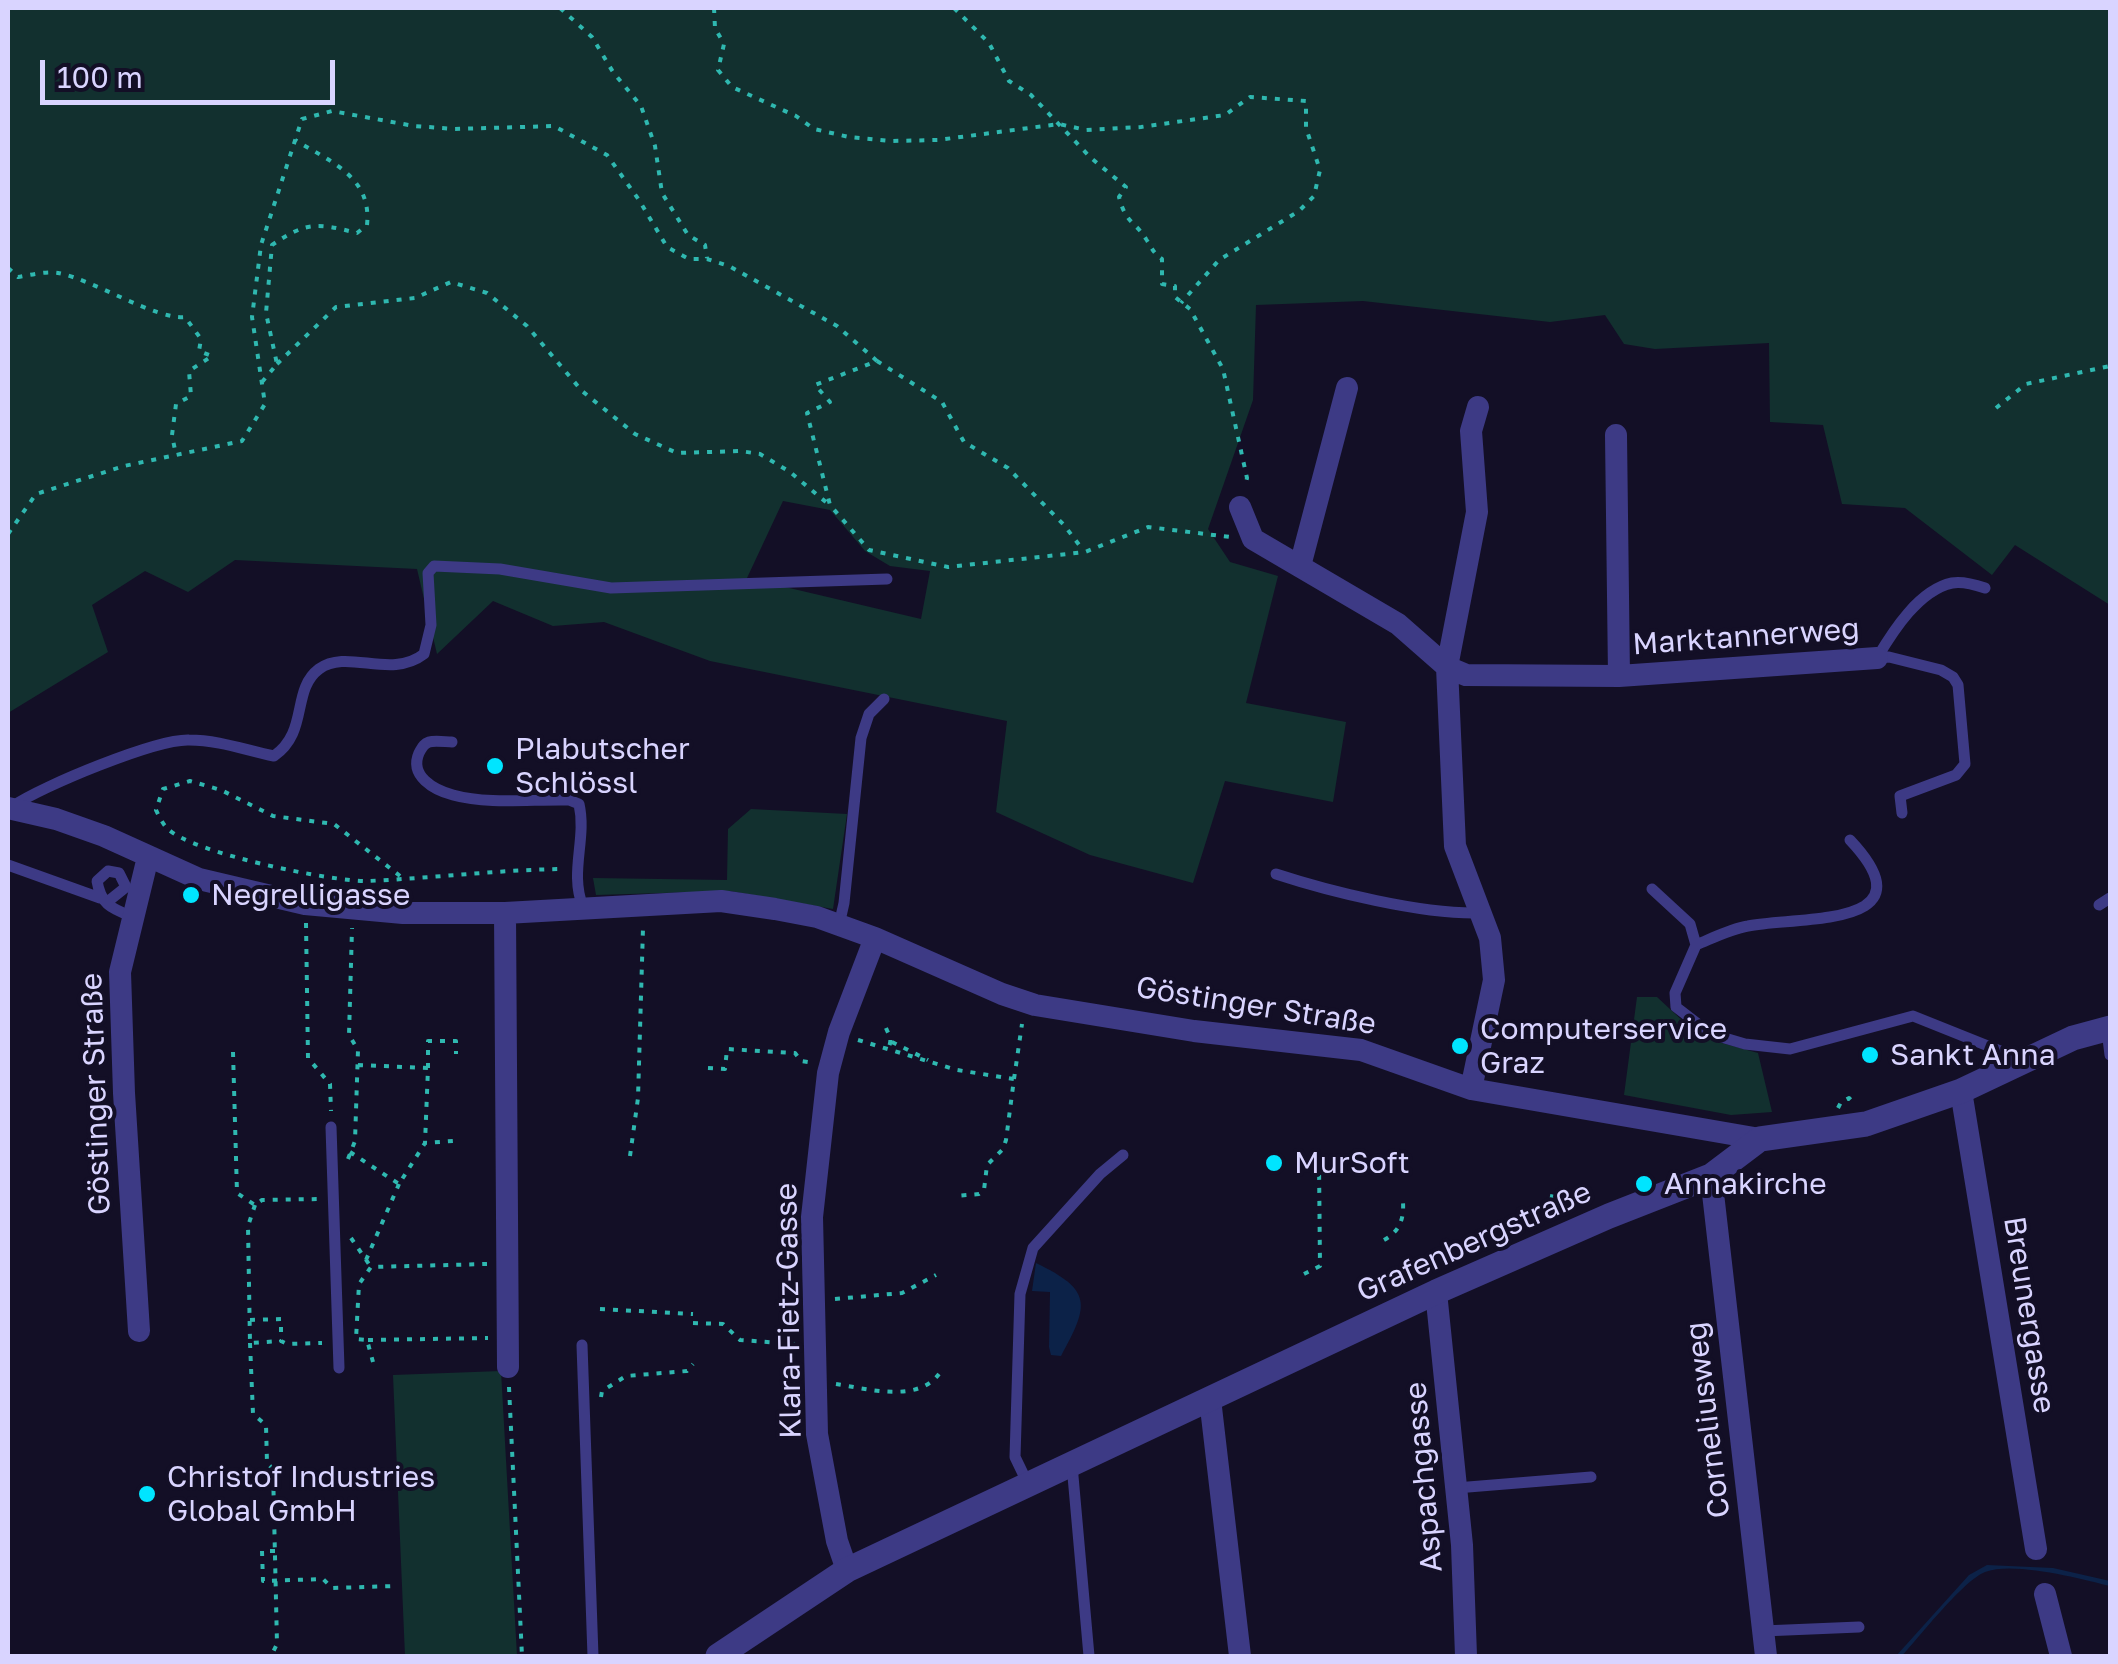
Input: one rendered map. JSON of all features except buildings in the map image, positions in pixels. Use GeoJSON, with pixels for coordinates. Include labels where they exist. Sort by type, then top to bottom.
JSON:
{"type":"FeatureCollection","features":[{"type":"Feature","properties":{"kind":"street"},"geometry":{"type":"LineString","coordinates":[[1300,566],[1347,388]]}},
{"type":"Feature","properties":{"kind":"street"},"geometry":{"type":"LineString","coordinates":[[1472,1089],[1494,980],[1490,938],[1455,846],[1447,666],[1477,512],[1470,431],[1478,407]]}},
{"type":"Feature","properties":{"kind":"street","name":"Marktannerweg"},"geometry":{"type":"LineString","coordinates":[[1616,435],[1619,676]]}},
{"type":"Feature","properties":{"kind":"street"},"geometry":{"type":"LineString","coordinates":[[1240,507],[1260,543]]}},
{"type":"Feature","properties":{"kind":"street","name":"Marktannerweg"},"geometry":{"type":"LineString","coordinates":[[1260,543],[1398,624],[1447,666],[1466,675],[1619,676],[1877,658]]}},
{"type":"Feature","properties":{"kind":"street","name":"Göstinger Straße"},"geometry":{"type":"LineString","coordinates":[[8,808],[72,824],[200,878],[305,904],[403,914],[505,913],[721,901],[789,912],[875,938],[1025,1002],[1194,1032],[1361,1050],[1472,1089],[1760,1139],[1866,1124],[1961,1091],[2073,1038],[2109,1038]]}},
{"type":"Feature","properties":{"kind":"street","name":"Göstinger Straße"},"geometry":{"type":"LineString","coordinates":[[139,1331],[120,972],[148,858]]}},
{"type":"Feature","properties":{"kind":"street"},"geometry":{"type":"LineString","coordinates":[[505,913],[508,1367]]}},
{"type":"Feature","properties":{"kind":"street","name":"Klara-Fietz-Gasse"},"geometry":{"type":"LineString","coordinates":[[846,1570],[817,1434],[812,1212],[828,1073],[839,1032],[875,938]]}},
{"type":"Feature","properties":{"kind":"street","name":"Breunergasse"},"geometry":{"type":"LineString","coordinates":[[1961,1091],[2036,1549]]}},
{"type":"Feature","properties":{"kind":"street","name":"Grafenbergstraße"},"geometry":{"type":"LineString","coordinates":[[718,1656],[846,1570],[1436,1292],[1711,1176],[1760,1139]]}},
{"type":"Feature","properties":{"kind":"street","name":"Corneliusweg"},"geometry":{"type":"LineString","coordinates":[[1711,1176],[1766,1656]]}},
{"type":"Feature","properties":{"kind":"street","name":"Aspachgasse"},"geometry":{"type":"LineString","coordinates":[[1436,1292],[1462,1545],[1466,1656]]}},
{"type":"Feature","properties":{"kind":"street"},"geometry":{"type":"LineString","coordinates":[[1210,1399],[1240,1656]]}},
{"type":"Feature","properties":{"kind":"street"},"geometry":{"type":"LineString","coordinates":[[2045,1594],[2061,1656]]}},
{"type":"Feature","properties":{"kind":"lane","name":"Göstinger Straße"},"geometry":{"type":"LineString","coordinates":[[8,808],[98,765],[183,739],[219,742],[274,756],[289,746],[304,690],[322,666],[334,662],[389,667],[412,663],[424,654],[430,625],[428,573],[434,566],[500,569],[611,588],[887,579]]}},
{"type":"Feature","properties":{"kind":"lane"},"geometry":{"type":"LineString","coordinates":[[1877,658],[1922,600],[1954,582],[1985,588]]}},
{"type":"Feature","properties":{"kind":"lane"},"geometry":{"type":"LineString","coordinates":[[1877,658],[1941,670],[1958,685],[1965,764],[1956,775],[1900,796],[1902,813]]}},
{"type":"Feature","properties":{"kind":"lane"},"geometry":{"type":"LineString","coordinates":[[839,925],[860,738],[868,714],[884,699]]}},
{"type":"Feature","properties":{"kind":"lane"},"geometry":{"type":"LineString","coordinates":[[452,742],[428,742],[416,760],[427,783],[442,792],[474,799],[570,800],[579,804],[584,822],[576,869],[583,907]]}},
{"type":"Feature","properties":{"kind":"lane"},"geometry":{"type":"LineString","coordinates":[[1696,944],[1746,926],[1827,919],[1854,914],[1866,906],[1876,889],[1876,873],[1850,840]]}},
{"type":"Feature","properties":{"kind":"lane"},"geometry":{"type":"LineString","coordinates":[[8,865],[105,898],[106,906],[133,917]]}},
{"type":"Feature","properties":{"kind":"lane"},"geometry":{"type":"LineString","coordinates":[[1276,874],[1318,888],[1478,913]]}},
{"type":"Feature","properties":{"kind":"lane"},"geometry":{"type":"LineString","coordinates":[[1652,889],[1690,924],[1696,944],[1673,1002],[1680,1012],[1711,1034],[1745,1044],[1790,1049],[1914,1016],[2023,1060]]}},
{"type":"Feature","properties":{"kind":"lane"},"geometry":{"type":"LineString","coordinates":[[331,1126],[339,1368]]}},
{"type":"Feature","properties":{"kind":"lane"},"geometry":{"type":"LineString","coordinates":[[1029,1486],[1015,1457],[1020,1294],[1033,1248],[1100,1174],[1124,1155]]}},
{"type":"Feature","properties":{"kind":"lane"},"geometry":{"type":"LineString","coordinates":[[582,1346],[593,1656]]}},
{"type":"Feature","properties":{"kind":"lane"},"geometry":{"type":"LineString","coordinates":[[1072,1465],[1088,1656]]}},
{"type":"Feature","properties":{"kind":"lane"},"geometry":{"type":"LineString","coordinates":[[1456,1488],[1590,1477]]}},
{"type":"Feature","properties":{"kind":"lane"},"geometry":{"type":"LineString","coordinates":[[1763,1631],[1860,1628]]}},
{"type":"Feature","properties":{"kind":"path"},"geometry":{"type":"LineString","coordinates":[[560,8],[592,37],[613,72],[641,106],[655,146],[662,193],[688,234],[705,246],[707,259]]}},
{"type":"Feature","properties":{"kind":"path"},"geometry":{"type":"LineString","coordinates":[[714,8],[715,28],[724,44],[718,70],[732,88],[796,116],[814,129],[849,137],[906,141],[1059,124],[1086,130],[1141,127],[1225,115],[1250,97],[1306,101],[1306,128],[1320,170],[1314,196],[1299,211],[1219,260],[1181,303]]}},
{"type":"Feature","properties":{"kind":"path"},"geometry":{"type":"LineString","coordinates":[[954,8],[989,43],[1010,81],[1032,95],[1091,158],[1126,187],[1119,198],[1129,224],[1144,235],[1162,259],[1162,284],[1175,286],[1175,297],[1190,309],[1222,369],[1247,478],[1240,507]]}},
{"type":"Feature","properties":{"kind":"path"},"geometry":{"type":"LineString","coordinates":[[8,534],[36,494],[124,466],[242,441],[265,404],[252,317],[261,245],[302,119],[332,111],[455,129],[554,126],[607,155],[668,247],[688,260],[707,259],[729,266],[836,326],[877,360],[942,402],[964,442],[1008,468],[1085,552]]}},
{"type":"Feature","properties":{"kind":"path"},"geometry":{"type":"LineString","coordinates":[[277,364],[266,313],[272,245],[289,233],[318,223],[357,232],[368,225],[370,204],[350,174],[295,140]]}},
{"type":"Feature","properties":{"kind":"path"},"geometry":{"type":"LineString","coordinates":[[8,268],[18,277],[56,272],[171,318],[184,317],[201,338],[199,350],[212,356],[189,372],[191,396],[176,404],[172,435],[176,455]]}},
{"type":"Feature","properties":{"kind":"path"},"geometry":{"type":"LineString","coordinates":[[262,382],[336,307],[415,298],[451,282],[487,293],[527,326],[582,392],[636,434],[678,452],[760,454],[790,472],[830,505],[869,550],[948,566],[1085,552],[1148,527],[1260,543]]}},
{"type":"Feature","properties":{"kind":"path"},"geometry":{"type":"LineString","coordinates":[[830,505],[807,413],[830,402],[815,384],[877,360]]}},
{"type":"Feature","properties":{"kind":"path"},"geometry":{"type":"LineString","coordinates":[[1996,408],[2026,384],[2110,366]]}},
{"type":"Feature","properties":{"kind":"path"},"geometry":{"type":"LineString","coordinates":[[400,876],[334,824],[273,816],[221,790],[190,782],[163,789],[156,810],[169,831],[220,853],[301,873],[366,881],[400,876],[576,869]]}},
{"type":"Feature","properties":{"kind":"path"},"geometry":{"type":"LineString","coordinates":[[305,904],[308,1058],[330,1084],[331,1126]]}},
{"type":"Feature","properties":{"kind":"path"},"geometry":{"type":"LineString","coordinates":[[352,908],[349,1035],[358,1050],[358,1065],[355,1141],[349,1155],[399,1184]]}},
{"type":"Feature","properties":{"kind":"path"},"geometry":{"type":"LineString","coordinates":[[630,1156],[638,1098],[644,928]]}},
{"type":"Feature","properties":{"kind":"path"},"geometry":{"type":"LineString","coordinates":[[956,1196],[984,1190],[987,1164],[1003,1149],[1025,1002]]}},
{"type":"Feature","properties":{"kind":"path"},"geometry":{"type":"LineString","coordinates":[[886,1028],[891,1032],[892,1042],[888,1051]]}},
{"type":"Feature","properties":{"kind":"path"},"geometry":{"type":"LineString","coordinates":[[839,1032],[888,1051],[957,1070],[1014,1078]]}},
{"type":"Feature","properties":{"kind":"path"},"geometry":{"type":"LineString","coordinates":[[366,1260],[399,1184],[425,1143],[428,1041],[456,1041],[456,1054]]}},
{"type":"Feature","properties":{"kind":"path"},"geometry":{"type":"LineString","coordinates":[[892,1042],[938,1065]]}},
{"type":"Feature","properties":{"kind":"path"},"geometry":{"type":"LineString","coordinates":[[708,1068],[725,1069],[727,1049],[795,1053],[801,1061],[813,1062]]}},
{"type":"Feature","properties":{"kind":"path"},"geometry":{"type":"LineString","coordinates":[[232,1052],[237,1193],[255,1206]]}},
{"type":"Feature","properties":{"kind":"path"},"geometry":{"type":"LineString","coordinates":[[957,1070],[962,1062]]}},
{"type":"Feature","properties":{"kind":"path"},"geometry":{"type":"LineString","coordinates":[[358,1065],[428,1068]]}},
{"type":"Feature","properties":{"kind":"path"},"geometry":{"type":"LineString","coordinates":[[1843,1092],[1845,1100]]}},
{"type":"Feature","properties":{"kind":"path"},"geometry":{"type":"LineString","coordinates":[[1838,1110],[1849,1098],[1856,1104]]}},
{"type":"Feature","properties":{"kind":"path"},"geometry":{"type":"LineString","coordinates":[[425,1143],[453,1142]]}},
{"type":"Feature","properties":{"kind":"path"},"geometry":{"type":"LineString","coordinates":[[1304,1274],[1320,1266],[1320,1162]]}},
{"type":"Feature","properties":{"kind":"path"},"geometry":{"type":"LineString","coordinates":[[271,1656],[277,1644],[273,1468],[268,1463],[266,1425],[253,1414],[248,1226],[255,1206],[262,1200],[334,1199]]}},
{"type":"Feature","properties":{"kind":"path"},"geometry":{"type":"LineString","coordinates":[[1384,1240],[1400,1226],[1403,1202]]}},
{"type":"Feature","properties":{"kind":"path"},"geometry":{"type":"LineString","coordinates":[[350,1238],[371,1267]]}},
{"type":"Feature","properties":{"kind":"path"},"geometry":{"type":"LineString","coordinates":[[371,1267],[507,1264]]}},
{"type":"Feature","properties":{"kind":"path"},"geometry":{"type":"LineString","coordinates":[[371,1267],[359,1284],[356,1340],[493,1338]]}},
{"type":"Feature","properties":{"kind":"path"},"geometry":{"type":"LineString","coordinates":[[814,1300],[902,1293],[936,1275]]}},
{"type":"Feature","properties":{"kind":"path"},"geometry":{"type":"LineString","coordinates":[[600,1310],[693,1314]]}},
{"type":"Feature","properties":{"kind":"path"},"geometry":{"type":"LineString","coordinates":[[250,1320],[281,1319],[281,1341]]}},
{"type":"Feature","properties":{"kind":"path"},"geometry":{"type":"LineString","coordinates":[[693,1323],[724,1324],[740,1340],[795,1344]]}},
{"type":"Feature","properties":{"kind":"path"},"geometry":{"type":"LineString","coordinates":[[367,1340],[374,1362]]}},
{"type":"Feature","properties":{"kind":"path"},"geometry":{"type":"LineString","coordinates":[[250,1343],[338,1343]]}},
{"type":"Feature","properties":{"kind":"path"},"geometry":{"type":"LineString","coordinates":[[600,1403],[602,1391],[626,1376],[687,1371],[693,1364]]}},
{"type":"Feature","properties":{"kind":"path"},"geometry":{"type":"LineString","coordinates":[[508,1367],[522,1656]]}},
{"type":"Feature","properties":{"kind":"path"},"geometry":{"type":"LineString","coordinates":[[816,1383],[861,1390],[921,1390],[939,1374]]}},
{"type":"Feature","properties":{"kind":"path"},"geometry":{"type":"LineString","coordinates":[[274,1551],[262,1551],[263,1580],[323,1579],[332,1588],[395,1586]]}},
{"type":"Feature","properties":{"kind":"green space"},"geometry":{"type":"Polygon","coordinates":[[[8,8],[2110,8],[2110,605],[2015,545],[1992,575],[1905,508],[1842,504],[1823,425],[1770,422],[1769,343],[1655,349],[1624,344],[1605,315],[1550,322],[1363,301],[1256,305],[1253,400],[1208,529],[1230,562],[1278,576],[1246,703],[1346,722],[1333,802],[1225,781],[1193,883],[1090,855],[996,812],[1007,721],[710,661],[604,622],[553,626],[493,601],[437,654],[417,569],[235,560],[188,592],[145,571],[92,605],[108,652],[8,713],[8,8]],[[783,501],[747,578],[921,619],[930,571],[890,566],[865,551],[830,510],[783,501]]]}},
{"type":"Feature","properties":{"kind":"green space"},"geometry":{"type":"Polygon","coordinates":[[[751,809],[847,814],[833,909],[730,891],[596,895],[593,878],[727,880],[728,829],[751,809]]]}},
{"type":"Feature","properties":{"kind":"green space"},"geometry":{"type":"Polygon","coordinates":[[[1637,997],[1657,997],[1700,1037],[1758,1053],[1772,1112],[1731,1115],[1624,1095],[1637,997]]]}},
{"type":"Feature","properties":{"kind":"green space"},"geometry":{"type":"Polygon","coordinates":[[[501,1371],[517,1656],[405,1656],[393,1375],[501,1371]]]}},
{"type":"Feature","properties":{"kind":"water"},"geometry":{"type":"Polygon","coordinates":[[[1036,1263],[1068,1282],[1080,1300],[1077,1323],[1061,1356],[1051,1355],[1049,1347],[1050,1292],[1032,1291],[1036,1263]]]}},
{"type":"Feature","properties":{"kind":"water"},"geometry":{"type":"Polygon","coordinates":[[[1987,1565],[2053,1568],[2110,1581],[2110,1586],[2030,1570],[1985,1572],[1954,1597],[1902,1656],[1896,1656],[1969,1575],[1987,1565]]]}},
{"type":"Feature","properties":{"kind":"place","name":"Plabutscher Schlössl"},"geometry":{"type":"Point","coordinates":[495,766]}},
{"type":"Feature","properties":{"kind":"place","name":"Negrelligasse"},"geometry":{"type":"Point","coordinates":[191,895]}},
{"type":"Feature","properties":{"kind":"place","name":"Computerservice Graz"},"geometry":{"type":"Point","coordinates":[1460,1046]}},
{"type":"Feature","properties":{"kind":"place","name":"Sankt Anna"},"geometry":{"type":"Point","coordinates":[1870,1055]}},
{"type":"Feature","properties":{"kind":"place","name":"MurSoft"},"geometry":{"type":"Point","coordinates":[1274,1163]}},
{"type":"Feature","properties":{"kind":"place","name":"Annakirche"},"geometry":{"type":"Point","coordinates":[1644,1184]}},
{"type":"Feature","properties":{"kind":"place","name":"Christof Industries Global GmbH"},"geometry":{"type":"Point","coordinates":[147,1494]}}]}
